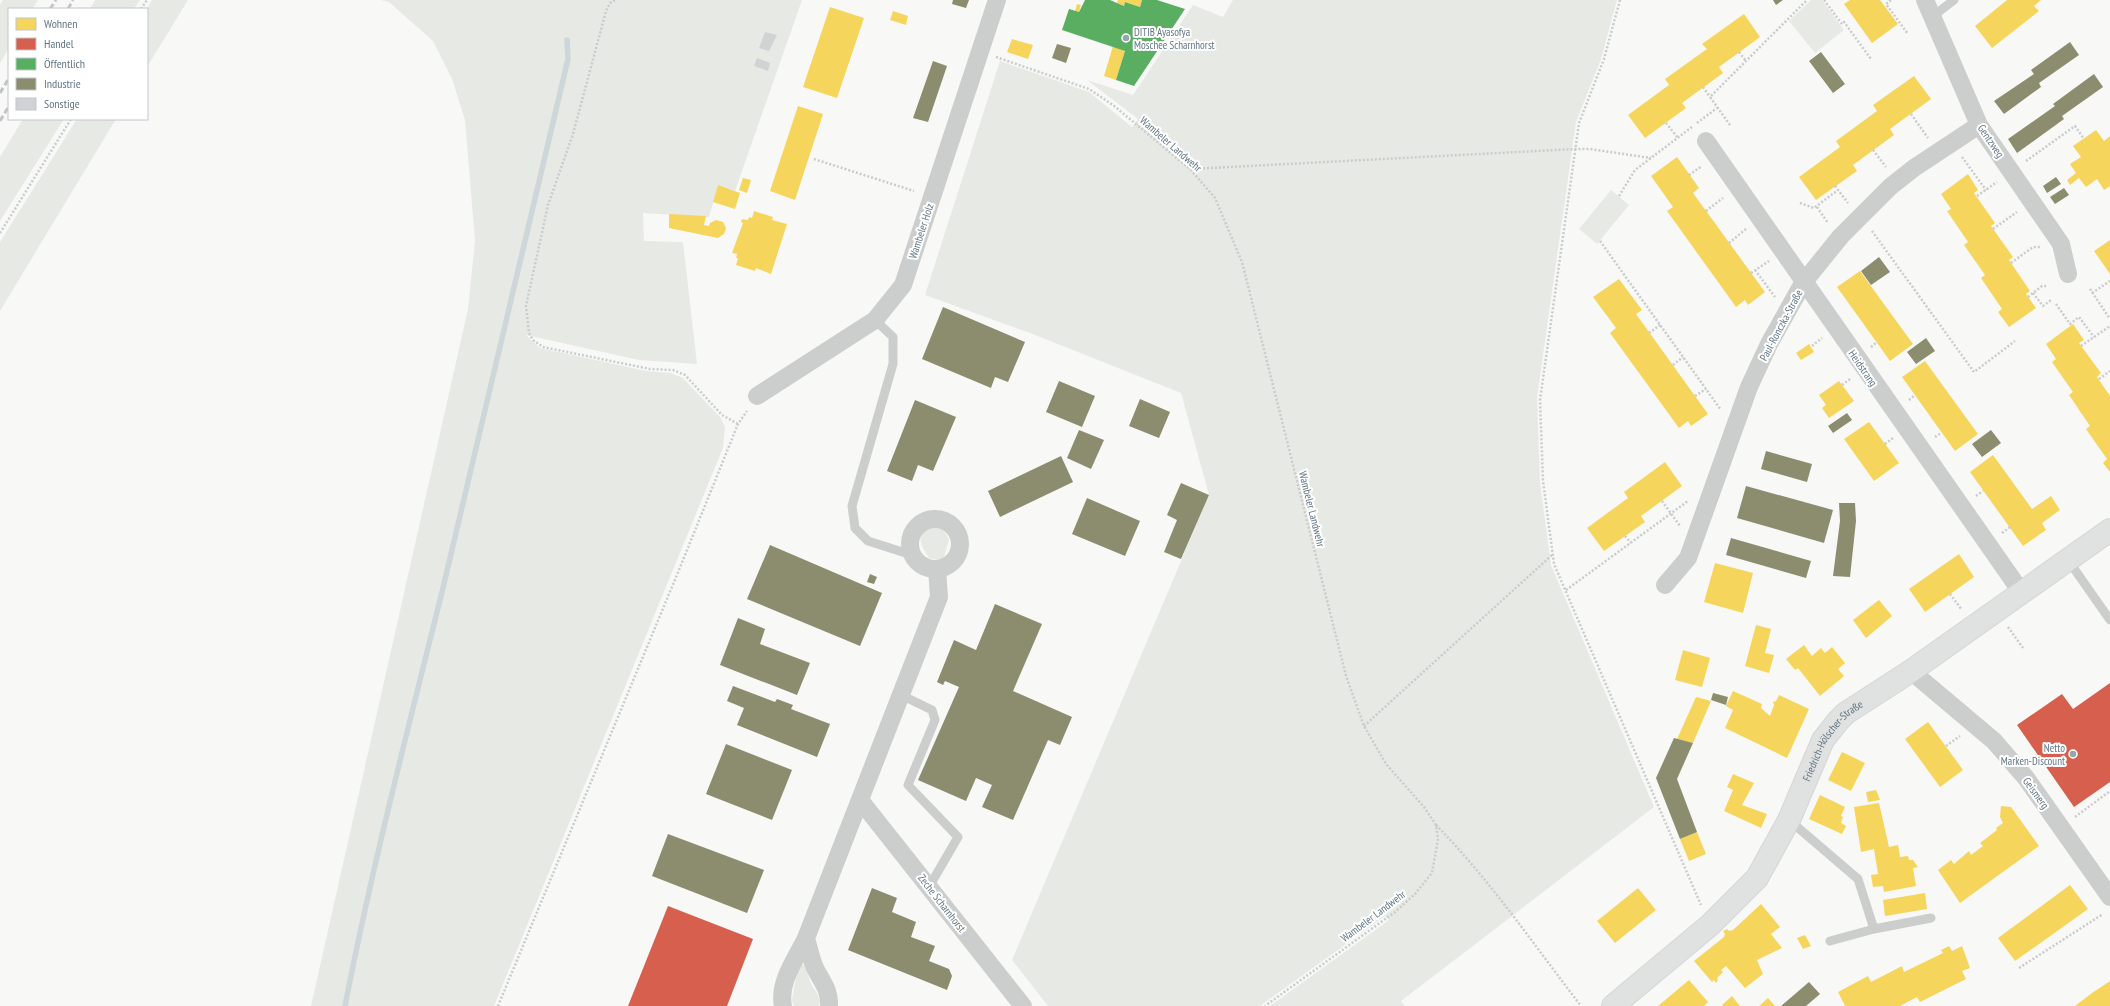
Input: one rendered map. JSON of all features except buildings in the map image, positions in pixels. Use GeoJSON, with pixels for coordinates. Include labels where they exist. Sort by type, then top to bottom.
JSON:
{"type":"FeatureCollection","features":[{"type":"Feature","properties":{"kind":"street","name":"Wambeler Holz"},"geometry":{"type":"LineString","coordinates":[[757,396],[875,320],[903,286],[997,0]]}},
{"type":"Feature","properties":{"kind":"street","name":"Gentzweg"},"geometry":{"type":"LineString","coordinates":[[1925,0],[1979,125],[2006,175],[2061,244],[2068,274]]}},
{"type":"Feature","properties":{"kind":"street","name":"Paul-Ronczka-Straße"},"geometry":{"type":"LineString","coordinates":[[1665,585],[1688,558],[1749,387],[1769,344],[1804,283],[1846,231],[1890,187],[1914,168],[1979,125]]}},
{"type":"Feature","properties":{"kind":"street","name":"Heidstrang"},"geometry":{"type":"LineString","coordinates":[[1706,141],[2022,593]]}},
{"type":"Feature","properties":{"kind":"street"},"geometry":{"type":"LineString","coordinates":[[938,519],[946,521],[955,529],[960,545],[958,554],[953,562],[943,568],[931,569],[920,564],[912,555],[909,546],[910,538],[914,529],[920,523],[938,519]]}},
{"type":"Feature","properties":{"kind":"street","name":"Friedrich-Hölscher-Straße"},"geometry":{"type":"LineString","coordinates":[[1613,1006],[1710,925],[1757,878],[1789,820],[1824,740],[1846,713],[1911,671],[2110,530]]}},
{"type":"Feature","properties":{"kind":"street"},"geometry":{"type":"LineString","coordinates":[[783,1006],[782,996],[786,977],[806,938],[939,597],[937,569]]}},
{"type":"Feature","properties":{"kind":"street","name":"Geismerg"},"geometry":{"type":"LineString","coordinates":[[1911,671],[1994,741],[2026,778],[2060,827],[2109,904]]}},
{"type":"Feature","properties":{"kind":"street","name":"Zeche Scharnhorst"},"geometry":{"type":"LineString","coordinates":[[860,800],[1022,1006]]}},
{"type":"Feature","properties":{"kind":"street"},"geometry":{"type":"LineString","coordinates":[[806,938],[814,967],[827,988],[829,1006]]}},
{"type":"Feature","properties":{"kind":"lane"},"geometry":{"type":"LineString","coordinates":[[1932,17],[1954,0]]}},
{"type":"Feature","properties":{"kind":"lane"},"geometry":{"type":"LineString","coordinates":[[875,320],[893,336],[893,364],[852,506],[855,528],[868,541],[912,555]]}},
{"type":"Feature","properties":{"kind":"lane"},"geometry":{"type":"LineString","coordinates":[[2068,560],[2110,620]]}},
{"type":"Feature","properties":{"kind":"lane"},"geometry":{"type":"LineString","coordinates":[[901,695],[932,710],[935,720],[908,785],[958,838],[929,887]]}},
{"type":"Feature","properties":{"kind":"lane"},"geometry":{"type":"LineString","coordinates":[[1789,820],[1858,879],[1874,929]]}},
{"type":"Feature","properties":{"kind":"lane"},"geometry":{"type":"LineString","coordinates":[[1830,941],[1874,929],[1931,918]]}},
{"type":"Feature","properties":{"kind":"path"},"geometry":{"type":"LineString","coordinates":[[615,0],[610,3],[606,11],[573,134],[548,205],[526,306],[529,333],[533,340],[543,347],[650,369],[673,370],[679,372],[685,375],[722,416],[738,424]]}},
{"type":"Feature","properties":{"kind":"path"},"geometry":{"type":"LineString","coordinates":[[1620,0],[1604,59],[1579,123],[1540,400],[1543,482],[1554,564],[1661,815],[1710,925]]}},
{"type":"Feature","properties":{"kind":"path"},"geometry":{"type":"LineString","coordinates":[[1710,97],[1802,7],[1807,0]]}},
{"type":"Feature","properties":{"kind":"path"},"geometry":{"type":"LineString","coordinates":[[1824,0],[1842,24],[1844,22],[1871,59]]}},
{"type":"Feature","properties":{"kind":"path"},"geometry":{"type":"LineString","coordinates":[[1891,0],[1886,4],[1908,34]]}},
{"type":"Feature","properties":{"kind":"path","name":"Wambeler Landwehr"},"geometry":{"type":"LineString","coordinates":[[981,52],[1089,89],[1113,105],[1190,169],[1216,198],[1242,262],[1346,676],[1364,726],[1386,764],[1424,807],[1436,825],[1438,839],[1432,873],[1415,894],[1395,912],[1265,1006]]}},
{"type":"Feature","properties":{"kind":"path"},"geometry":{"type":"LineString","coordinates":[[1739,52],[1746,61]]}},
{"type":"Feature","properties":{"kind":"path"},"geometry":{"type":"LineString","coordinates":[[1703,87],[1730,125]]}},
{"type":"Feature","properties":{"kind":"path"},"geometry":{"type":"LineString","coordinates":[[1619,196],[1635,170],[1718,108]]}},
{"type":"Feature","properties":{"kind":"path"},"geometry":{"type":"LineString","coordinates":[[1911,114],[1930,142]]}},
{"type":"Feature","properties":{"kind":"path"},"geometry":{"type":"LineString","coordinates":[[0,233],[70,120]]}},
{"type":"Feature","properties":{"kind":"path"},"geometry":{"type":"LineString","coordinates":[[1666,123],[1678,138]]}},
{"type":"Feature","properties":{"kind":"path"},"geometry":{"type":"LineString","coordinates":[[1977,196],[2075,126],[2084,139]]}},
{"type":"Feature","properties":{"kind":"path"},"geometry":{"type":"LineString","coordinates":[[1190,169],[1575,149],[1590,149],[1651,158]]}},
{"type":"Feature","properties":{"kind":"path"},"geometry":{"type":"LineString","coordinates":[[1873,150],[1889,172]]}},
{"type":"Feature","properties":{"kind":"path"},"geometry":{"type":"LineString","coordinates":[[1958,152],[1986,190]]}},
{"type":"Feature","properties":{"kind":"path"},"geometry":{"type":"LineString","coordinates":[[814,159],[915,192]]}},
{"type":"Feature","properties":{"kind":"path"},"geometry":{"type":"LineString","coordinates":[[1689,175],[1704,165]]}},
{"type":"Feature","properties":{"kind":"path"},"geometry":{"type":"LineString","coordinates":[[1835,186],[1852,208]]}},
{"type":"Feature","properties":{"kind":"path"},"geometry":{"type":"LineString","coordinates":[[1800,203],[1814,208],[1817,207],[1838,190]]}},
{"type":"Feature","properties":{"kind":"path"},"geometry":{"type":"LineString","coordinates":[[1706,211],[1727,196]]}},
{"type":"Feature","properties":{"kind":"path"},"geometry":{"type":"LineString","coordinates":[[1817,207],[1833,228]]}},
{"type":"Feature","properties":{"kind":"path"},"geometry":{"type":"LineString","coordinates":[[1993,229],[2022,209]]}},
{"type":"Feature","properties":{"kind":"path"},"geometry":{"type":"LineString","coordinates":[[1867,224],[1974,372],[2015,341]]}},
{"type":"Feature","properties":{"kind":"path"},"geometry":{"type":"LineString","coordinates":[[1729,243],[1750,227]]}},
{"type":"Feature","properties":{"kind":"path"},"geometry":{"type":"LineString","coordinates":[[1600,241],[1723,412]]}},
{"type":"Feature","properties":{"kind":"path"},"geometry":{"type":"LineString","coordinates":[[2011,263],[2033,247],[2045,247]]}},
{"type":"Feature","properties":{"kind":"path"},"geometry":{"type":"LineString","coordinates":[[1751,273],[1773,258]]}},
{"type":"Feature","properties":{"kind":"path"},"geometry":{"type":"LineString","coordinates":[[1755,270],[1779,303]]}},
{"type":"Feature","properties":{"kind":"path"},"geometry":{"type":"LineString","coordinates":[[2092,293],[2110,281]]}},
{"type":"Feature","properties":{"kind":"path"},"geometry":{"type":"LineString","coordinates":[[2028,297],[2046,286]]}},
{"type":"Feature","properties":{"kind":"path"},"geometry":{"type":"LineString","coordinates":[[2090,289],[2110,319]]}},
{"type":"Feature","properties":{"kind":"path"},"geometry":{"type":"LineString","coordinates":[[2033,293],[2043,306],[2051,300]]}},
{"type":"Feature","properties":{"kind":"path"},"geometry":{"type":"LineString","coordinates":[[2056,304],[2070,324],[2079,317],[2094,337]]}},
{"type":"Feature","properties":{"kind":"path"},"geometry":{"type":"LineString","coordinates":[[1649,333],[1660,325]]}},
{"type":"Feature","properties":{"kind":"path"},"geometry":{"type":"LineString","coordinates":[[2081,346],[2110,326]]}},
{"type":"Feature","properties":{"kind":"path"},"geometry":{"type":"LineString","coordinates":[[1673,365],[1683,357]]}},
{"type":"Feature","properties":{"kind":"path"},"geometry":{"type":"LineString","coordinates":[[2099,379],[2110,371]]}},
{"type":"Feature","properties":{"kind":"path"},"geometry":{"type":"LineString","coordinates":[[1695,396],[1706,389]]}},
{"type":"Feature","properties":{"kind":"path"},"geometry":{"type":"LineString","coordinates":[[498,1006],[738,424],[757,396]]}},
{"type":"Feature","properties":{"kind":"path"},"geometry":{"type":"LineString","coordinates":[[1566,590],[1694,497]]}},
{"type":"Feature","properties":{"kind":"path"},"geometry":{"type":"LineString","coordinates":[[1662,501],[1682,528]]}},
{"type":"Feature","properties":{"kind":"path"},"geometry":{"type":"LineString","coordinates":[[1625,536],[1631,543]]}},
{"type":"Feature","properties":{"kind":"path"},"geometry":{"type":"LineString","coordinates":[[1364,726],[1553,554]]}},
{"type":"Feature","properties":{"kind":"path"},"geometry":{"type":"LineString","coordinates":[[1950,594],[1963,612]]}},
{"type":"Feature","properties":{"kind":"path"},"geometry":{"type":"LineString","coordinates":[[2004,622],[2023,648]]}},
{"type":"Feature","properties":{"kind":"path"},"geometry":{"type":"LineString","coordinates":[[1946,746],[1965,732]]}},
{"type":"Feature","properties":{"kind":"path"},"geometry":{"type":"LineString","coordinates":[[2060,827],[2110,791]]}},
{"type":"Feature","properties":{"kind":"path"},"geometry":{"type":"LineString","coordinates":[[1436,825],[1453,842],[1490,887],[1581,1006]]}},
{"type":"Feature","properties":{"kind":"path"},"geometry":{"type":"LineString","coordinates":[[2019,968],[2109,904]]}},
{"type":"Feature","properties":{"kind":"shaded area"},"geometry":{"type":"Polygon","coordinates":[[[3,0],[38,0],[33,8],[8,8],[8,50],[0,63],[0,5],[3,0]]]}},
{"type":"Feature","properties":{"kind":"shaded area"},"geometry":{"type":"Polygon","coordinates":[[[95,0],[140,0],[135,8],[91,8],[95,0]]]}},
{"type":"Feature","properties":{"kind":"shaded area"},"geometry":{"type":"Polygon","coordinates":[[[152,0],[188,0],[148,65],[148,8],[152,0]]]}},
{"type":"Feature","properties":{"kind":"shaded area"},"geometry":{"type":"Polygon","coordinates":[[[381,0],[802,0],[735,191],[718,186],[709,217],[643,213],[644,241],[683,242],[697,364],[639,360],[526,335],[540,348],[646,371],[671,373],[683,378],[720,417],[725,427],[723,448],[494,1006],[311,1006],[468,309],[475,241],[465,120],[452,79],[433,41],[389,2],[381,0]]]}},
{"type":"Feature","properties":{"kind":"shaded area"},"geometry":{"type":"Polygon","coordinates":[[[1233,0],[1617,0],[1601,59],[1576,122],[1537,398],[1540,482],[1551,565],[1654,807],[1401,1001],[1405,1006],[1270,1006],[1389,920],[1385,916],[1260,1006],[1048,1006],[1012,960],[1209,495],[1181,393],[1030,333],[925,295],[1000,61],[1089,92],[1132,127],[1138,119],[1087,80],[1133,95],[1193,5],[1223,17],[1233,0]]]}},
{"type":"Feature","properties":{"kind":"shaded area"},"geometry":{"type":"Polygon","coordinates":[[[1811,0],[1822,0],[1844,30],[1815,53],[1789,21],[1811,0]]]}},
{"type":"Feature","properties":{"kind":"shaded area"},"geometry":{"type":"Polygon","coordinates":[[[22,120],[63,120],[0,221],[0,157],[22,120]]]}},
{"type":"Feature","properties":{"kind":"shaded area"},"geometry":{"type":"Polygon","coordinates":[[[76,120],[115,120],[0,311],[0,242],[76,120]]]}},
{"type":"Feature","properties":{"kind":"shaded area"},"geometry":{"type":"Polygon","coordinates":[[[1611,190],[1629,205],[1597,244],[1579,229],[1611,190]]]}},
{"type":"Feature","properties":{"kind":"shaded area"},"geometry":{"type":"Polygon","coordinates":[[[933,526],[943,529],[949,539],[943,561],[929,558],[921,544],[920,540],[923,533],[933,526]]]}},
{"type":"Feature","properties":{"kind":"shaded area"},"geometry":{"type":"Polygon","coordinates":[[[802,964],[805,966],[811,984],[820,1000],[819,1006],[794,1006],[792,1000],[798,966],[802,964]]]}},
{"type":"Feature","properties":{"kind":"waterway"},"geometry":{"type":"LineString","coordinates":[[345,1006],[403,747],[474,459],[568,59],[567,40]]}},
{"type":"Feature","properties":{"kind":"railway"},"geometry":{"type":"LineString","coordinates":[[51,8],[56,0]]}},
{"type":"Feature","properties":{"kind":"railway"},"geometry":{"type":"LineString","coordinates":[[69,8],[73,0]]}},
{"type":"Feature","properties":{"kind":"railway"},"geometry":{"type":"LineString","coordinates":[[0,93],[8,80]]}},
{"type":"Feature","properties":{"kind":"railway"},"geometry":{"type":"LineString","coordinates":[[0,121],[8,108]]}},
{"type":"Feature","properties":{"kind":"place","name":"DITIB Ayasofya Moschee Scharnhorst"},"geometry":{"type":"Point","coordinates":[1126,38]}},
{"type":"Feature","properties":{"kind":"place","name":"Netto Marken-Discount"},"geometry":{"type":"Point","coordinates":[2073,754]}}]}
